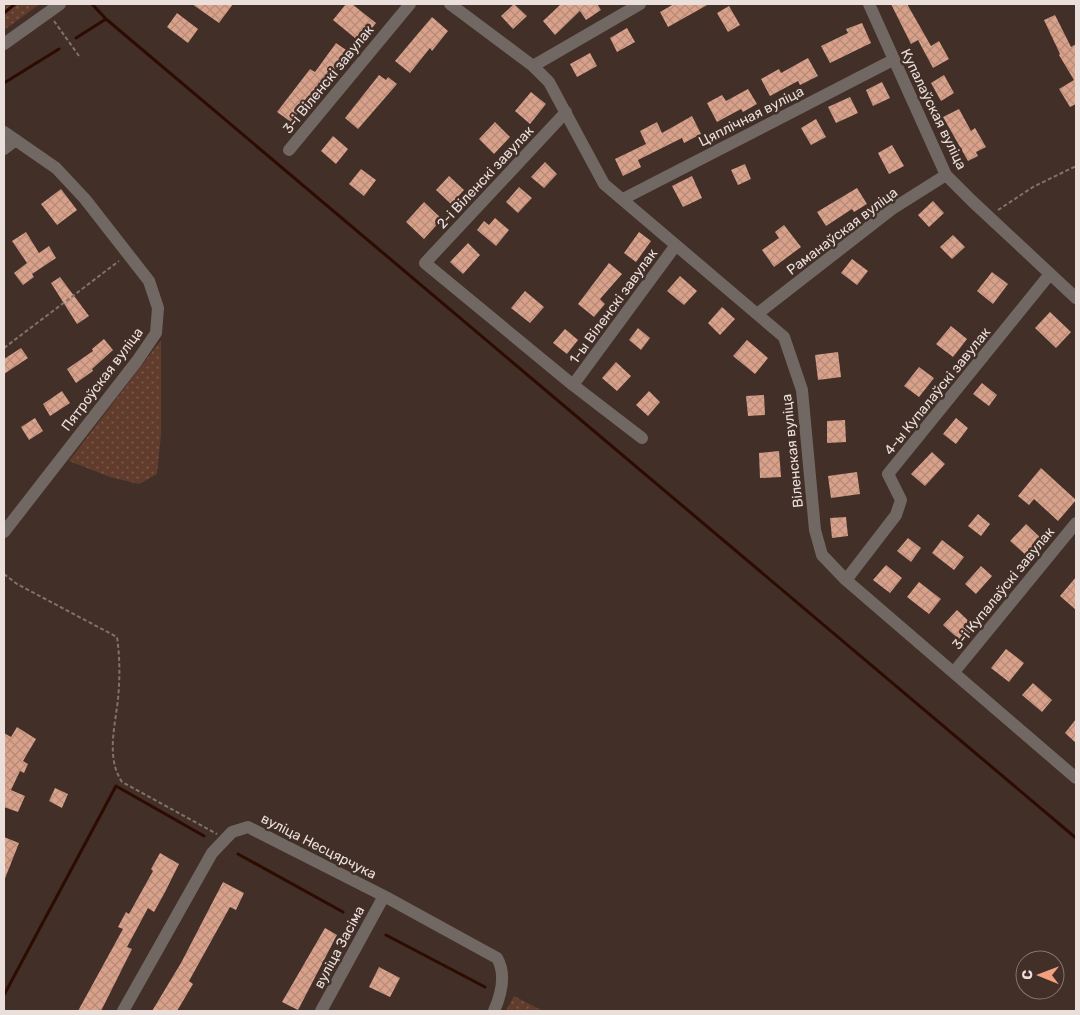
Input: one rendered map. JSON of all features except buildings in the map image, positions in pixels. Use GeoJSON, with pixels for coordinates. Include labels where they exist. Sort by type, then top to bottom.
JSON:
{"type":"FeatureCollection","features":[{"type":"Feature","properties":{"kind":"street"},"geometry":{"type":"LineString","coordinates":[[4,44],[60,4]]}},
{"type":"Feature","properties":{"kind":"street","name":"3-і Віленскі завулак"},"geometry":{"type":"LineString","coordinates":[[289,150],[410,4]]}},
{"type":"Feature","properties":{"kind":"street","name":"Віленская вуліца"},"geometry":{"type":"LineString","coordinates":[[450,4],[533,66],[549,82],[604,184],[784,337],[802,390],[815,530],[822,555],[846,580],[1076,778]]}},
{"type":"Feature","properties":{"kind":"street"},"geometry":{"type":"LineString","coordinates":[[533,66],[640,4]]}},
{"type":"Feature","properties":{"kind":"street","name":"Купалаўская вуліца"},"geometry":{"type":"LineString","coordinates":[[869,4],[946,175],[1076,298]]}},
{"type":"Feature","properties":{"kind":"street","name":"Цяплічная вуліца"},"geometry":{"type":"LineString","coordinates":[[623,200],[893,60]]}},
{"type":"Feature","properties":{"kind":"street","name":"2-і Віленскі завулак"},"geometry":{"type":"LineString","coordinates":[[566,112],[425,263],[573,385]]}},
{"type":"Feature","properties":{"kind":"street","name":"Пятроўская вуліца"},"geometry":{"type":"LineString","coordinates":[[4,132],[56,168],[85,199],[149,281],[158,308],[156,333],[137,361],[4,532]]}},
{"type":"Feature","properties":{"kind":"street"},"geometry":{"type":"LineString","coordinates":[[4,149],[16,140]]}},
{"type":"Feature","properties":{"kind":"street","name":"Раманаўская вуліца"},"geometry":{"type":"LineString","coordinates":[[757,314],[892,209],[946,175]]}},
{"type":"Feature","properties":{"kind":"street","name":"1-ы Віленскі завулак"},"geometry":{"type":"LineString","coordinates":[[573,385],[676,245]]}},
{"type":"Feature","properties":{"kind":"street","name":"4-ы Купалаўскі завулак"},"geometry":{"type":"LineString","coordinates":[[846,580],[896,515],[901,500],[888,474],[1050,274]]}},
{"type":"Feature","properties":{"kind":"street"},"geometry":{"type":"LineString","coordinates":[[573,385],[642,438]]}},
{"type":"Feature","properties":{"kind":"street","name":"3-і Купалаўскі завулак"},"geometry":{"type":"LineString","coordinates":[[954,672],[1076,523]]}},
{"type":"Feature","properties":{"kind":"street","name":"вуліца Несцярчука"},"geometry":{"type":"LineString","coordinates":[[123,1011],[212,853],[232,832],[248,827],[384,896],[497,958],[503,972],[499,999],[494,1011]]}},
{"type":"Feature","properties":{"kind":"street","name":"вуліца Засіма"},"geometry":{"type":"LineString","coordinates":[[321,1011],[384,896]]}},
{"type":"Feature","properties":{"kind":"path"},"geometry":{"type":"LineString","coordinates":[[47,13],[79,56]]}},
{"type":"Feature","properties":{"kind":"path"},"geometry":{"type":"LineString","coordinates":[[988,216],[1033,187],[1076,166]]}},
{"type":"Feature","properties":{"kind":"path"},"geometry":{"type":"LineString","coordinates":[[4,348],[129,253]]}},
{"type":"Feature","properties":{"kind":"path"},"geometry":{"type":"LineString","coordinates":[[4,574],[17,584],[117,637],[119,656],[118,700],[114,729],[115,772],[122,782],[226,838]]}},
{"type":"Feature","properties":{"kind":"shaded area"},"geometry":{"type":"Polygon","coordinates":[[[4,4],[40,4],[4,30],[4,4]]]}},
{"type":"Feature","properties":{"kind":"shaded area"},"geometry":{"type":"Polygon","coordinates":[[[161,340],[161,435],[157,474],[139,484],[110,477],[69,461],[161,340]]]}},
{"type":"Feature","properties":{"kind":"shaded area"},"geometry":{"type":"Polygon","coordinates":[[[514,996],[543,1011],[506,1011],[514,996]]]}},
{"type":"Feature","properties":{"kind":"waterway"},"geometry":{"type":"LineString","coordinates":[[4,13],[15,4]]}},
{"type":"Feature","properties":{"kind":"waterway"},"geometry":{"type":"LineString","coordinates":[[92,4],[106,19],[1076,838]]}},
{"type":"Feature","properties":{"kind":"waterway"},"geometry":{"type":"LineString","coordinates":[[76,38],[106,19]]}},
{"type":"Feature","properties":{"kind":"waterway"},"geometry":{"type":"LineString","coordinates":[[4,83],[59,49]]}},
{"type":"Feature","properties":{"kind":"waterway"},"geometry":{"type":"LineString","coordinates":[[4,995],[116,786],[204,836]]}},
{"type":"Feature","properties":{"kind":"waterway"},"geometry":{"type":"LineString","coordinates":[[238,854],[343,912]]}},
{"type":"Feature","properties":{"kind":"waterway"},"geometry":{"type":"LineString","coordinates":[[386,935],[485,987]]}}]}
